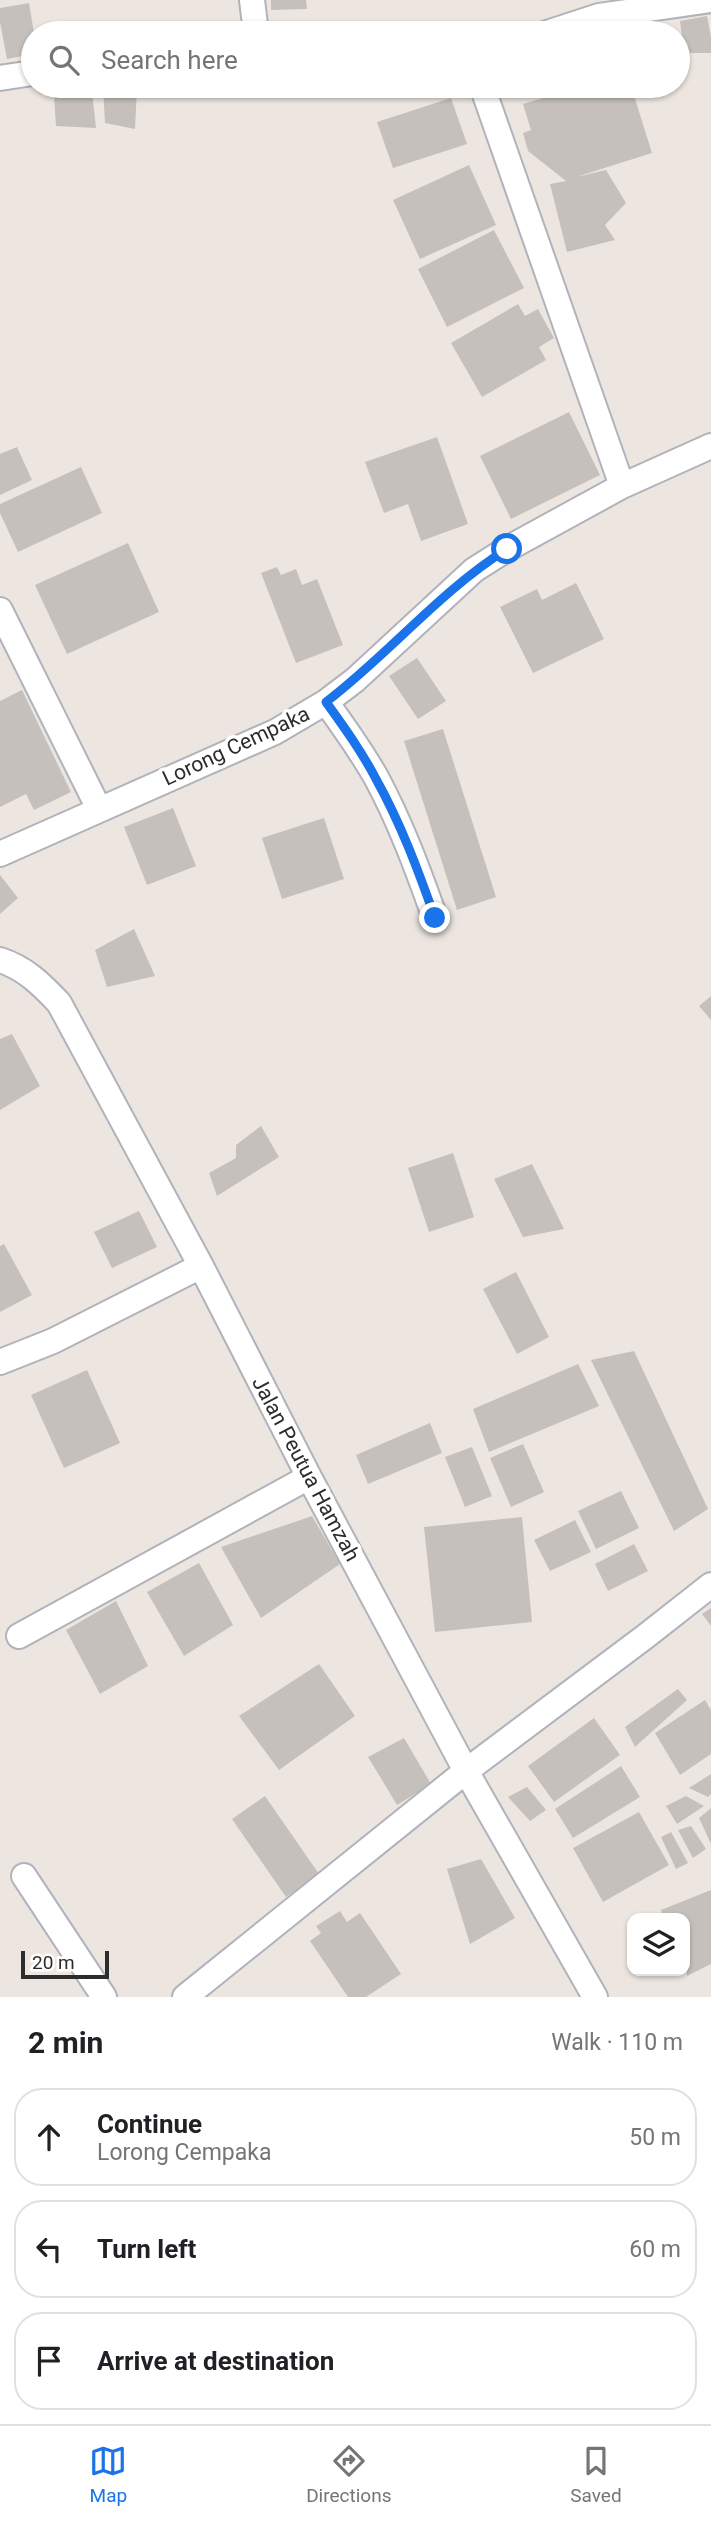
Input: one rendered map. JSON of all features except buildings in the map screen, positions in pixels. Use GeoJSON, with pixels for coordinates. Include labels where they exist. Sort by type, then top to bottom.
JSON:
{"type":"FeatureCollection","features":[{"type":"Feature","properties":{"kind":"street"},"geometry":{"type":"LineString","coordinates":[[252,0],[255,21]]}},
{"type":"Feature","properties":{"kind":"street"},"geometry":{"type":"LineString","coordinates":[[571,21],[598,8],[711,0]]}},
{"type":"Feature","properties":{"kind":"street"},"geometry":{"type":"LineString","coordinates":[[0,78],[21,75]]}},
{"type":"Feature","properties":{"kind":"street"},"geometry":{"type":"LineString","coordinates":[[486,98],[622,486]]}},
{"type":"Feature","properties":{"kind":"street","name":"Lorong Cempaka"},"geometry":{"type":"LineString","coordinates":[[0,854],[275,732],[326,702],[355,680],[474,570],[622,486],[711,446]]}},
{"type":"Feature","properties":{"kind":"street"},"geometry":{"type":"LineString","coordinates":[[0,610],[99,808]]}},
{"type":"Feature","properties":{"kind":"street"},"geometry":{"type":"LineString","coordinates":[[326,702],[375,776],[394,812],[413,855],[435,918]]}},
{"type":"Feature","properties":{"kind":"street","name":"Jalan Peutua Hamzah"},"geometry":{"type":"LineString","coordinates":[[0,960],[15,965],[37,979],[59,1003],[201,1266],[309,1477],[466,1772],[595,1997]]}},
{"type":"Feature","properties":{"kind":"street"},"geometry":{"type":"LineString","coordinates":[[0,1362],[53,1341],[201,1266]]}},
{"type":"Feature","properties":{"kind":"street"},"geometry":{"type":"LineString","coordinates":[[19,1636],[309,1477]]}},
{"type":"Feature","properties":{"kind":"street"},"geometry":{"type":"LineString","coordinates":[[185,1997],[466,1772],[711,1585]]}},
{"type":"Feature","properties":{"kind":"street"},"geometry":{"type":"LineString","coordinates":[[24,1876],[104,1997]]}},
{"type":"Feature","properties":{"kind":"route"},"geometry":{"type":"LineString","coordinates":[[435,918],[413,855],[394,812],[375,776],[326,702],[355,680],[474,570],[507,549]]}}]}
